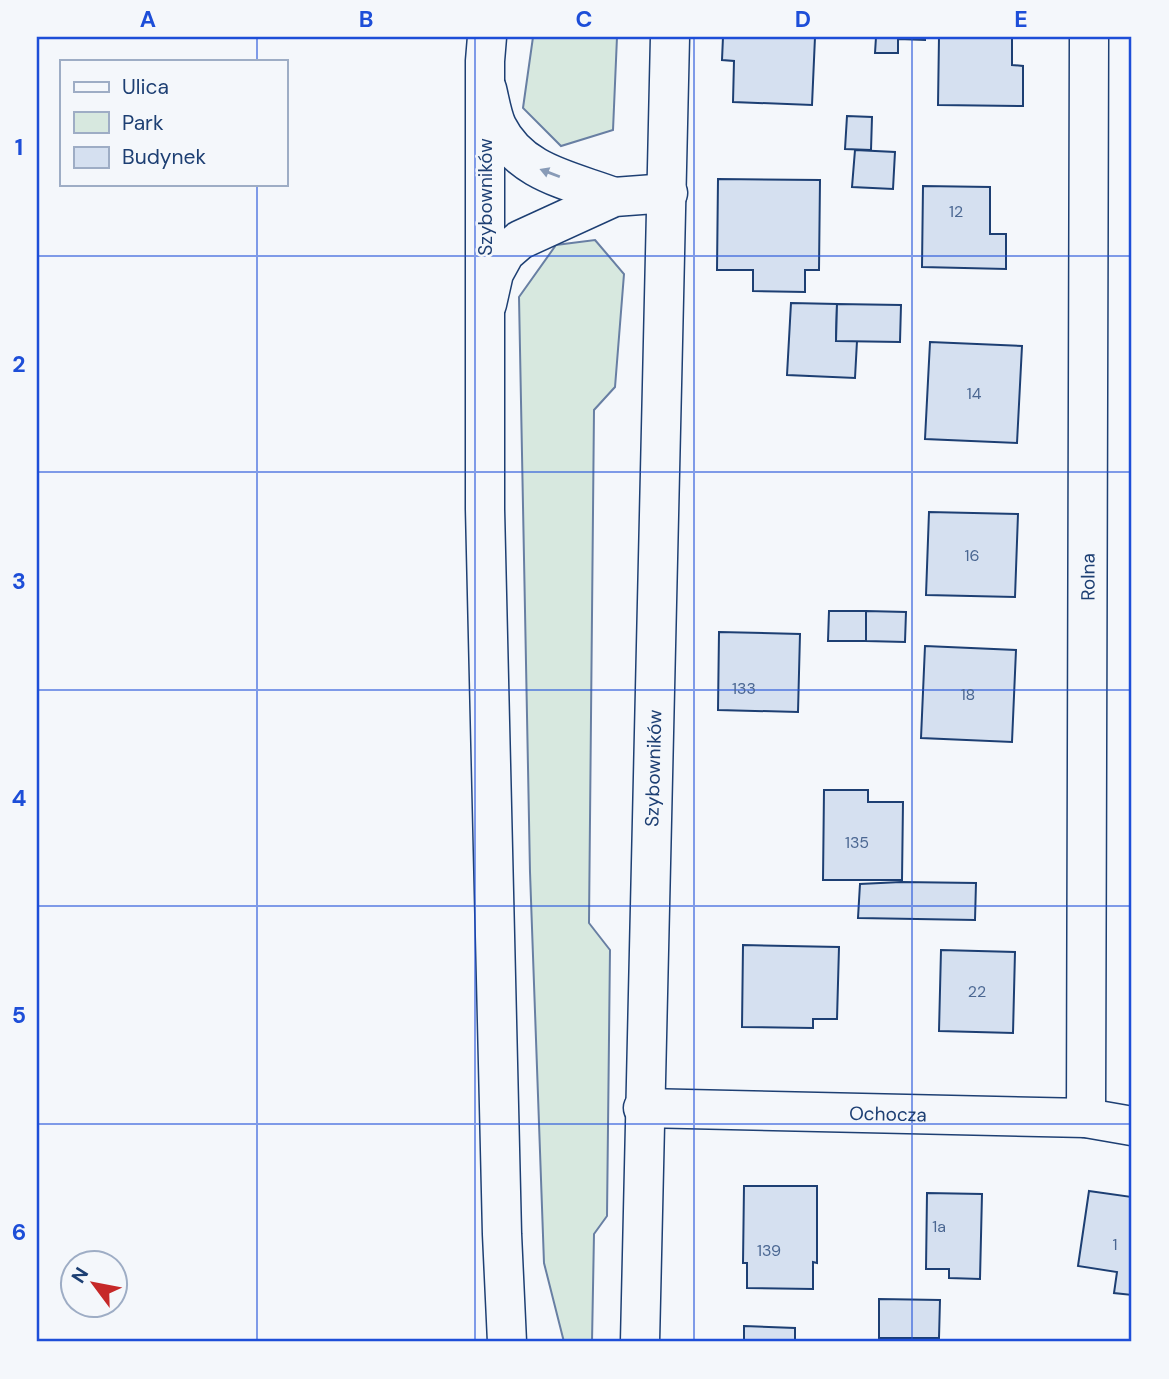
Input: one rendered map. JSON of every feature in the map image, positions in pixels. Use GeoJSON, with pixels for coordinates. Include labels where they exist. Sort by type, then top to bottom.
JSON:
{"type":"FeatureCollection","features":[{"type":"Feature","properties":{"kind":"street","name":"Szybowników"},"geometry":{"type":"LineString","coordinates":[[487,37],[485,509],[502,1234],[507,1342]]}},
{"type":"Feature","properties":{"kind":"street","name":"Szybowników"},"geometry":{"type":"LineString","coordinates":[[640,1342],[643,1108],[670,37]]}},
{"type":"Feature","properties":{"kind":"street","name":"Rolna"},"geometry":{"type":"LineString","coordinates":[[1086,1118],[1089,37]]}},
{"type":"Feature","properties":{"kind":"street","name":"Szybowników"},"geometry":{"type":"LineString","coordinates":[[485,81],[496,125],[525,163],[614,197]]}},
{"type":"Feature","properties":{"kind":"street","name":"Szybowników"},"geometry":{"type":"LineString","coordinates":[[485,312],[495,273],[505,253],[520,240],[614,197],[668,193]]}},
{"type":"Feature","properties":{"kind":"street","name":"Ochocza"},"geometry":{"type":"LineString","coordinates":[[643,1108],[1086,1118],[1132,1126]]}},
{"type":"Feature","properties":{"kind":"green space"},"geometry":{"type":"Polygon","coordinates":[[[533,37],[617,37],[613,130],[561,146],[523,108],[533,37]]]}},
{"type":"Feature","properties":{"kind":"green space"},"geometry":{"type":"Polygon","coordinates":[[[595,240],[624,274],[615,387],[594,410],[589,923],[610,950],[607,1216],[594,1234],[592,1342],[564,1342],[544,1263],[530,872],[519,297],[556,245],[595,240]]]}},
{"type":"Feature","properties":{"kind":"building"},"geometry":{"type":"Polygon","coordinates":[[[723,37],[815,37],[812,105],[733,102],[734,61],[722,60],[723,37]]]}},
{"type":"Feature","properties":{"kind":"building"},"geometry":{"type":"Polygon","coordinates":[[[876,37],[925,37],[925,40],[898,39],[898,53],[875,53],[876,37]]]}},
{"type":"Feature","properties":{"kind":"building"},"geometry":{"type":"Polygon","coordinates":[[[939,37],[1012,37],[1012,65],[1023,66],[1023,106],[938,105],[939,37]]]}},
{"type":"Feature","properties":{"kind":"building"},"geometry":{"type":"Polygon","coordinates":[[[847,116],[872,117],[871,150],[845,149],[847,116]]]}},
{"type":"Feature","properties":{"kind":"building"},"geometry":{"type":"Polygon","coordinates":[[[855,150],[895,152],[893,189],[852,187],[855,150]]]}},
{"type":"Feature","properties":{"kind":"building"},"geometry":{"type":"Polygon","coordinates":[[[718,179],[820,180],[819,270],[805,270],[805,292],[753,291],[753,270],[717,270],[718,179]]]}},
{"type":"Feature","properties":{"kind":"building"},"geometry":{"type":"Polygon","coordinates":[[[923,186],[990,187],[990,234],[1006,234],[1006,269],[922,267],[923,186]]]}},
{"type":"Feature","properties":{"kind":"building"},"geometry":{"type":"Polygon","coordinates":[[[791,303],[837,304],[836,341],[857,341],[855,378],[787,375],[791,303]]]}},
{"type":"Feature","properties":{"kind":"building"},"geometry":{"type":"Polygon","coordinates":[[[837,304],[901,305],[900,342],[836,341],[837,304]]]}},
{"type":"Feature","properties":{"kind":"building"},"geometry":{"type":"Polygon","coordinates":[[[930,342],[1022,346],[1017,443],[925,439],[930,342]]]}},
{"type":"Feature","properties":{"kind":"building"},"geometry":{"type":"Polygon","coordinates":[[[929,512],[1018,514],[1015,597],[926,595],[929,512]]]}},
{"type":"Feature","properties":{"kind":"building"},"geometry":{"type":"Polygon","coordinates":[[[829,611],[866,611],[866,641],[828,641],[829,611]]]}},
{"type":"Feature","properties":{"kind":"building"},"geometry":{"type":"Polygon","coordinates":[[[866,611],[906,612],[905,642],[866,641],[866,611]]]}},
{"type":"Feature","properties":{"kind":"building"},"geometry":{"type":"Polygon","coordinates":[[[719,632],[800,634],[798,712],[718,710],[719,632]]]}},
{"type":"Feature","properties":{"kind":"building"},"geometry":{"type":"Polygon","coordinates":[[[925,646],[1016,650],[1012,742],[921,738],[925,646]]]}},
{"type":"Feature","properties":{"kind":"building"},"geometry":{"type":"Polygon","coordinates":[[[824,790],[868,790],[868,802],[903,802],[902,880],[823,880],[824,790]]]}},
{"type":"Feature","properties":{"kind":"building"},"geometry":{"type":"Polygon","coordinates":[[[976,883],[975,920],[858,918],[860,884],[976,883]]]}},
{"type":"Feature","properties":{"kind":"building"},"geometry":{"type":"Polygon","coordinates":[[[743,945],[839,947],[837,1019],[813,1019],[813,1028],[742,1027],[743,945]]]}},
{"type":"Feature","properties":{"kind":"building"},"geometry":{"type":"Polygon","coordinates":[[[941,950],[1015,952],[1013,1033],[939,1031],[941,950]]]}},
{"type":"Feature","properties":{"kind":"building"},"geometry":{"type":"Polygon","coordinates":[[[744,1186],[817,1186],[817,1263],[813,1262],[813,1289],[747,1288],[747,1263],[743,1263],[744,1186]]]}},
{"type":"Feature","properties":{"kind":"building"},"geometry":{"type":"Polygon","coordinates":[[[1089,1191],[1132,1197],[1132,1295],[1114,1293],[1117,1272],[1078,1266],[1089,1191]]]}},
{"type":"Feature","properties":{"kind":"building"},"geometry":{"type":"Polygon","coordinates":[[[927,1193],[982,1194],[980,1279],[949,1278],[949,1269],[926,1269],[927,1193]]]}},
{"type":"Feature","properties":{"kind":"building"},"geometry":{"type":"Polygon","coordinates":[[[879,1299],[940,1300],[939,1338],[879,1338],[879,1299]]]}},
{"type":"Feature","properties":{"kind":"building"},"geometry":{"type":"Polygon","coordinates":[[[744,1326],[795,1328],[795,1342],[744,1342],[744,1326]]]}}]}
